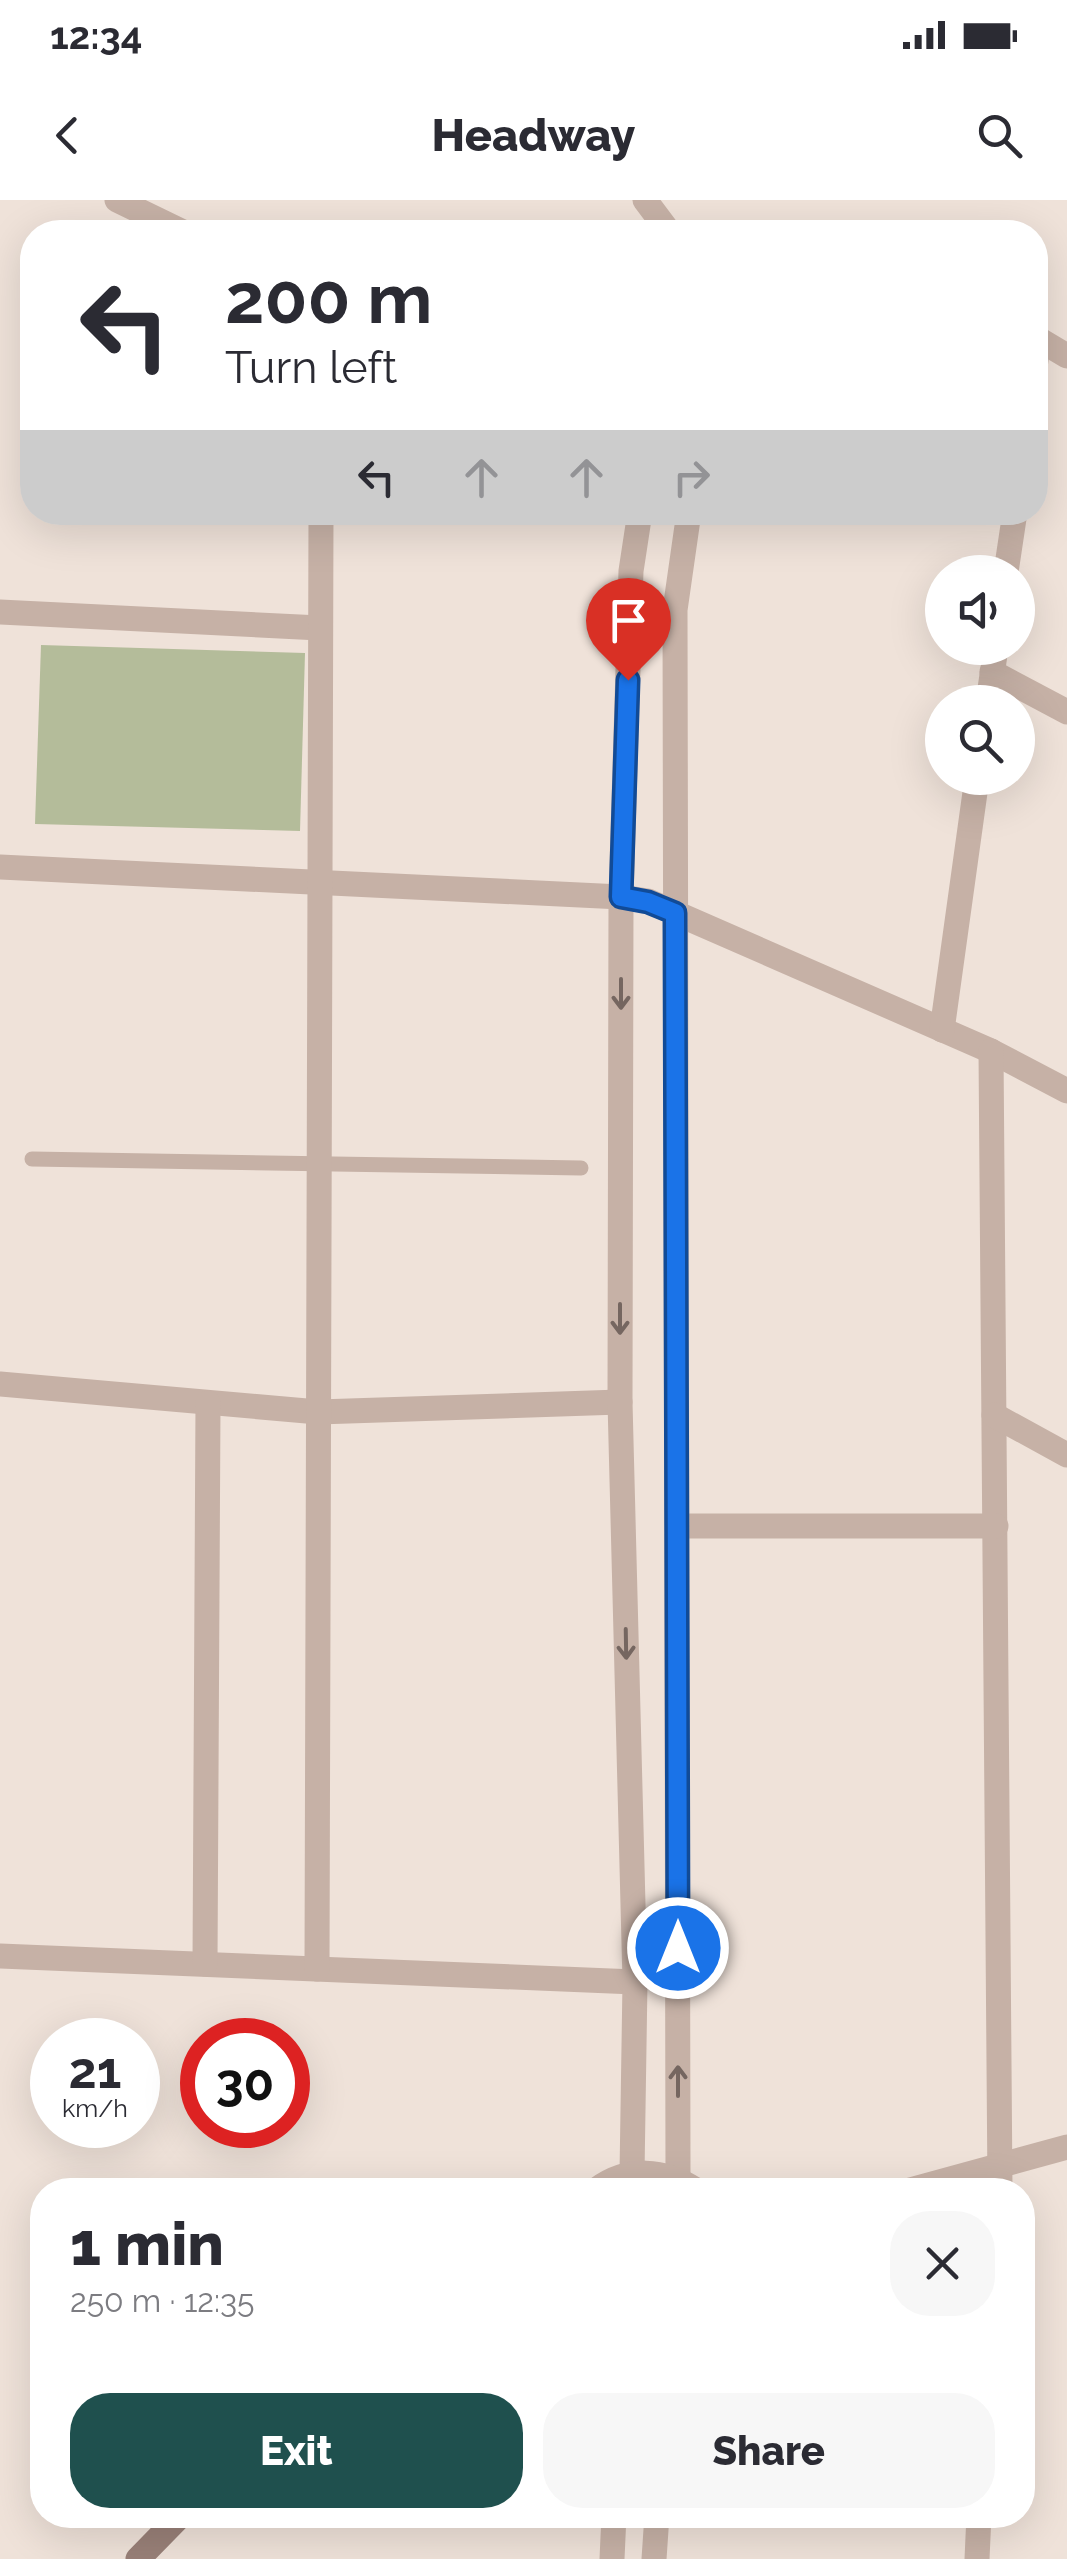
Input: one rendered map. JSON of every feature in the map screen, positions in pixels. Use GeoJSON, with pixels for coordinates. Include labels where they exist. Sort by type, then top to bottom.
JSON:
{"type":"FeatureCollection","features":[{"type":"Feature","properties":{"kind":"street"},"geometry":{"type":"LineString","coordinates":[[118,200],[159,220]]}},
{"type":"Feature","properties":{"kind":"street"},"geometry":{"type":"LineString","coordinates":[[317,1969],[321,525]]}},
{"type":"Feature","properties":{"kind":"street"},"geometry":{"type":"LineString","coordinates":[[632,2174],[635,1982],[620,1402],[621,897],[632,571],[638,525]]}},
{"type":"Feature","properties":{"kind":"street"},"geometry":{"type":"LineString","coordinates":[[687,525],[676,610],[675,913],[687,2178]]}},
{"type":"Feature","properties":{"kind":"street"},"geometry":{"type":"LineString","coordinates":[[1009,555],[1013,525]]}},
{"type":"Feature","properties":{"kind":"street"},"geometry":{"type":"LineString","coordinates":[[0,612],[320,628]]}},
{"type":"Feature","properties":{"kind":"street"},"geometry":{"type":"LineString","coordinates":[[1001,665],[1067,712]]}},
{"type":"Feature","properties":{"kind":"street"},"geometry":{"type":"LineString","coordinates":[[942,1030],[975,795]]}},
{"type":"Feature","properties":{"kind":"street"},"geometry":{"type":"LineString","coordinates":[[0,867],[621,897],[648,902],[991,1051],[1067,1091]]}},
{"type":"Feature","properties":{"kind":"street"},"geometry":{"type":"LineString","coordinates":[[991,1051],[1000,2177],[1066,2153]]}},
{"type":"Feature","properties":{"kind":"street"},"geometry":{"type":"LineString","coordinates":[[0,1384],[318,1412],[620,1402]]}},
{"type":"Feature","properties":{"kind":"street"},"geometry":{"type":"LineString","coordinates":[[205,1964],[208,1402]]}},
{"type":"Feature","properties":{"kind":"street"},"geometry":{"type":"LineString","coordinates":[[994,1415],[1067,1455]]}},
{"type":"Feature","properties":{"kind":"street"},"geometry":{"type":"LineString","coordinates":[[678,1526],[996,1526]]}},
{"type":"Feature","properties":{"kind":"street"},"geometry":{"type":"LineString","coordinates":[[0,1956],[635,1982]]}},
{"type":"Feature","properties":{"kind":"street"},"geometry":{"type":"LineString","coordinates":[[617,2178],[652,2172],[670,2178]]}},
{"type":"Feature","properties":{"kind":"street"},"geometry":{"type":"LineString","coordinates":[[138,2559],[168,2528]]}},
{"type":"Feature","properties":{"kind":"street"},"geometry":{"type":"LineString","coordinates":[[612,2559],[613,2528]]}},
{"type":"Feature","properties":{"kind":"street"},"geometry":{"type":"LineString","coordinates":[[654,2559],[655,2528]]}},
{"type":"Feature","properties":{"kind":"street"},"geometry":{"type":"LineString","coordinates":[[976,2559],[978,2528]]}},
{"type":"Feature","properties":{"kind":"lane"},"geometry":{"type":"LineString","coordinates":[[32,1158],[581,1168]]}},
{"type":"Feature","properties":{"kind":"green space"},"geometry":{"type":"Polygon","coordinates":[[[41,645],[305,653],[300,831],[35,824],[41,645]]]}},
{"type":"Feature","properties":{"kind":"route"},"geometry":{"type":"LineString","coordinates":[[628,680],[621,897],[675,913],[678,1948]]}}]}
